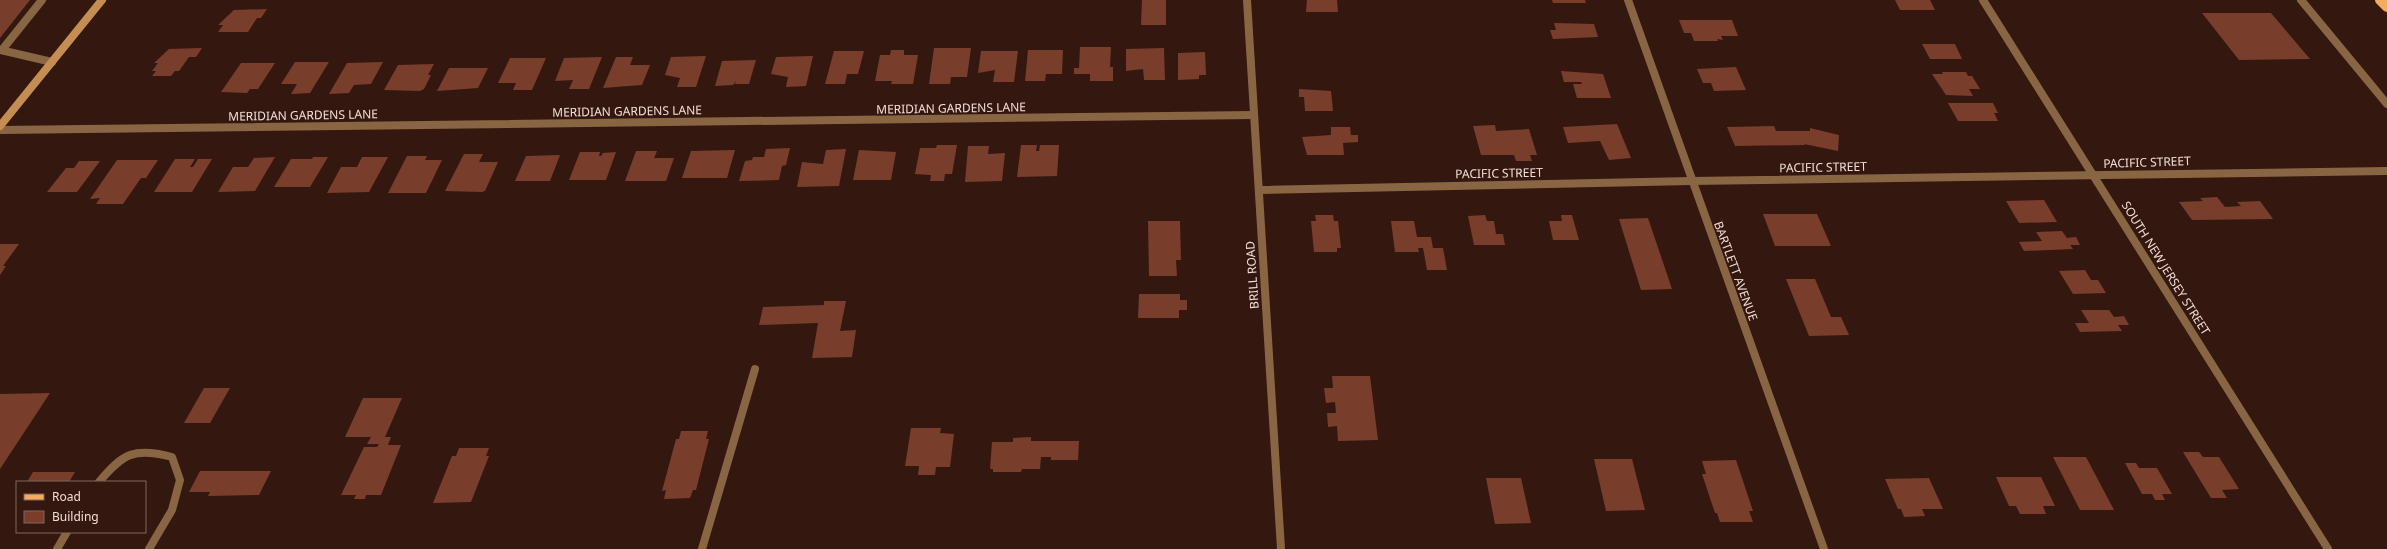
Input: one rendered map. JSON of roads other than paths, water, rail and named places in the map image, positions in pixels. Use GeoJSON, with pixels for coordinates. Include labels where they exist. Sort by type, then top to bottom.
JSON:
{"type":"FeatureCollection","features":[{"type":"Feature","properties":{"kind":"main road"},"geometry":{"type":"LineString","coordinates":[[0,126],[102,0]]}},
{"type":"Feature","properties":{"kind":"main road"},"geometry":{"type":"LineString","coordinates":[[2380,0],[2387,7]]}},
{"type":"Feature","properties":{"kind":"street"},"geometry":{"type":"LineString","coordinates":[[42,0],[1,50],[22,57],[52,62]]}},
{"type":"Feature","properties":{"kind":"street","name":"BRILL ROAD"},"geometry":{"type":"LineString","coordinates":[[1247,0],[1281,549]]}},
{"type":"Feature","properties":{"kind":"street","name":"BARTLETT AVENUE"},"geometry":{"type":"LineString","coordinates":[[1628,0],[1691,181],[1824,549]]}},
{"type":"Feature","properties":{"kind":"street","name":"SOUTH NEW JERSEY STREET"},"geometry":{"type":"LineString","coordinates":[[1983,0],[2328,549]]}},
{"type":"Feature","properties":{"kind":"street"},"geometry":{"type":"LineString","coordinates":[[2301,0],[2387,104]]}},
{"type":"Feature","properties":{"kind":"street","name":"MERIDIAN GARDENS LANE"},"geometry":{"type":"LineString","coordinates":[[0,130],[1254,115]]}},
{"type":"Feature","properties":{"kind":"street","name":"PACIFIC STREET"},"geometry":{"type":"LineString","coordinates":[[1259,190],[1691,181],[2387,171]]}},
{"type":"Feature","properties":{"kind":"street"},"geometry":{"type":"LineString","coordinates":[[702,549],[755,369]]}},
{"type":"Feature","properties":{"kind":"street"},"geometry":{"type":"LineString","coordinates":[[101,481],[114,463],[128,453],[149,450],[172,457],[180,480],[172,510],[149,549]]}},
{"type":"Feature","properties":{"kind":"street"},"geometry":{"type":"LineString","coordinates":[[57,549],[67,533]]}}]}
